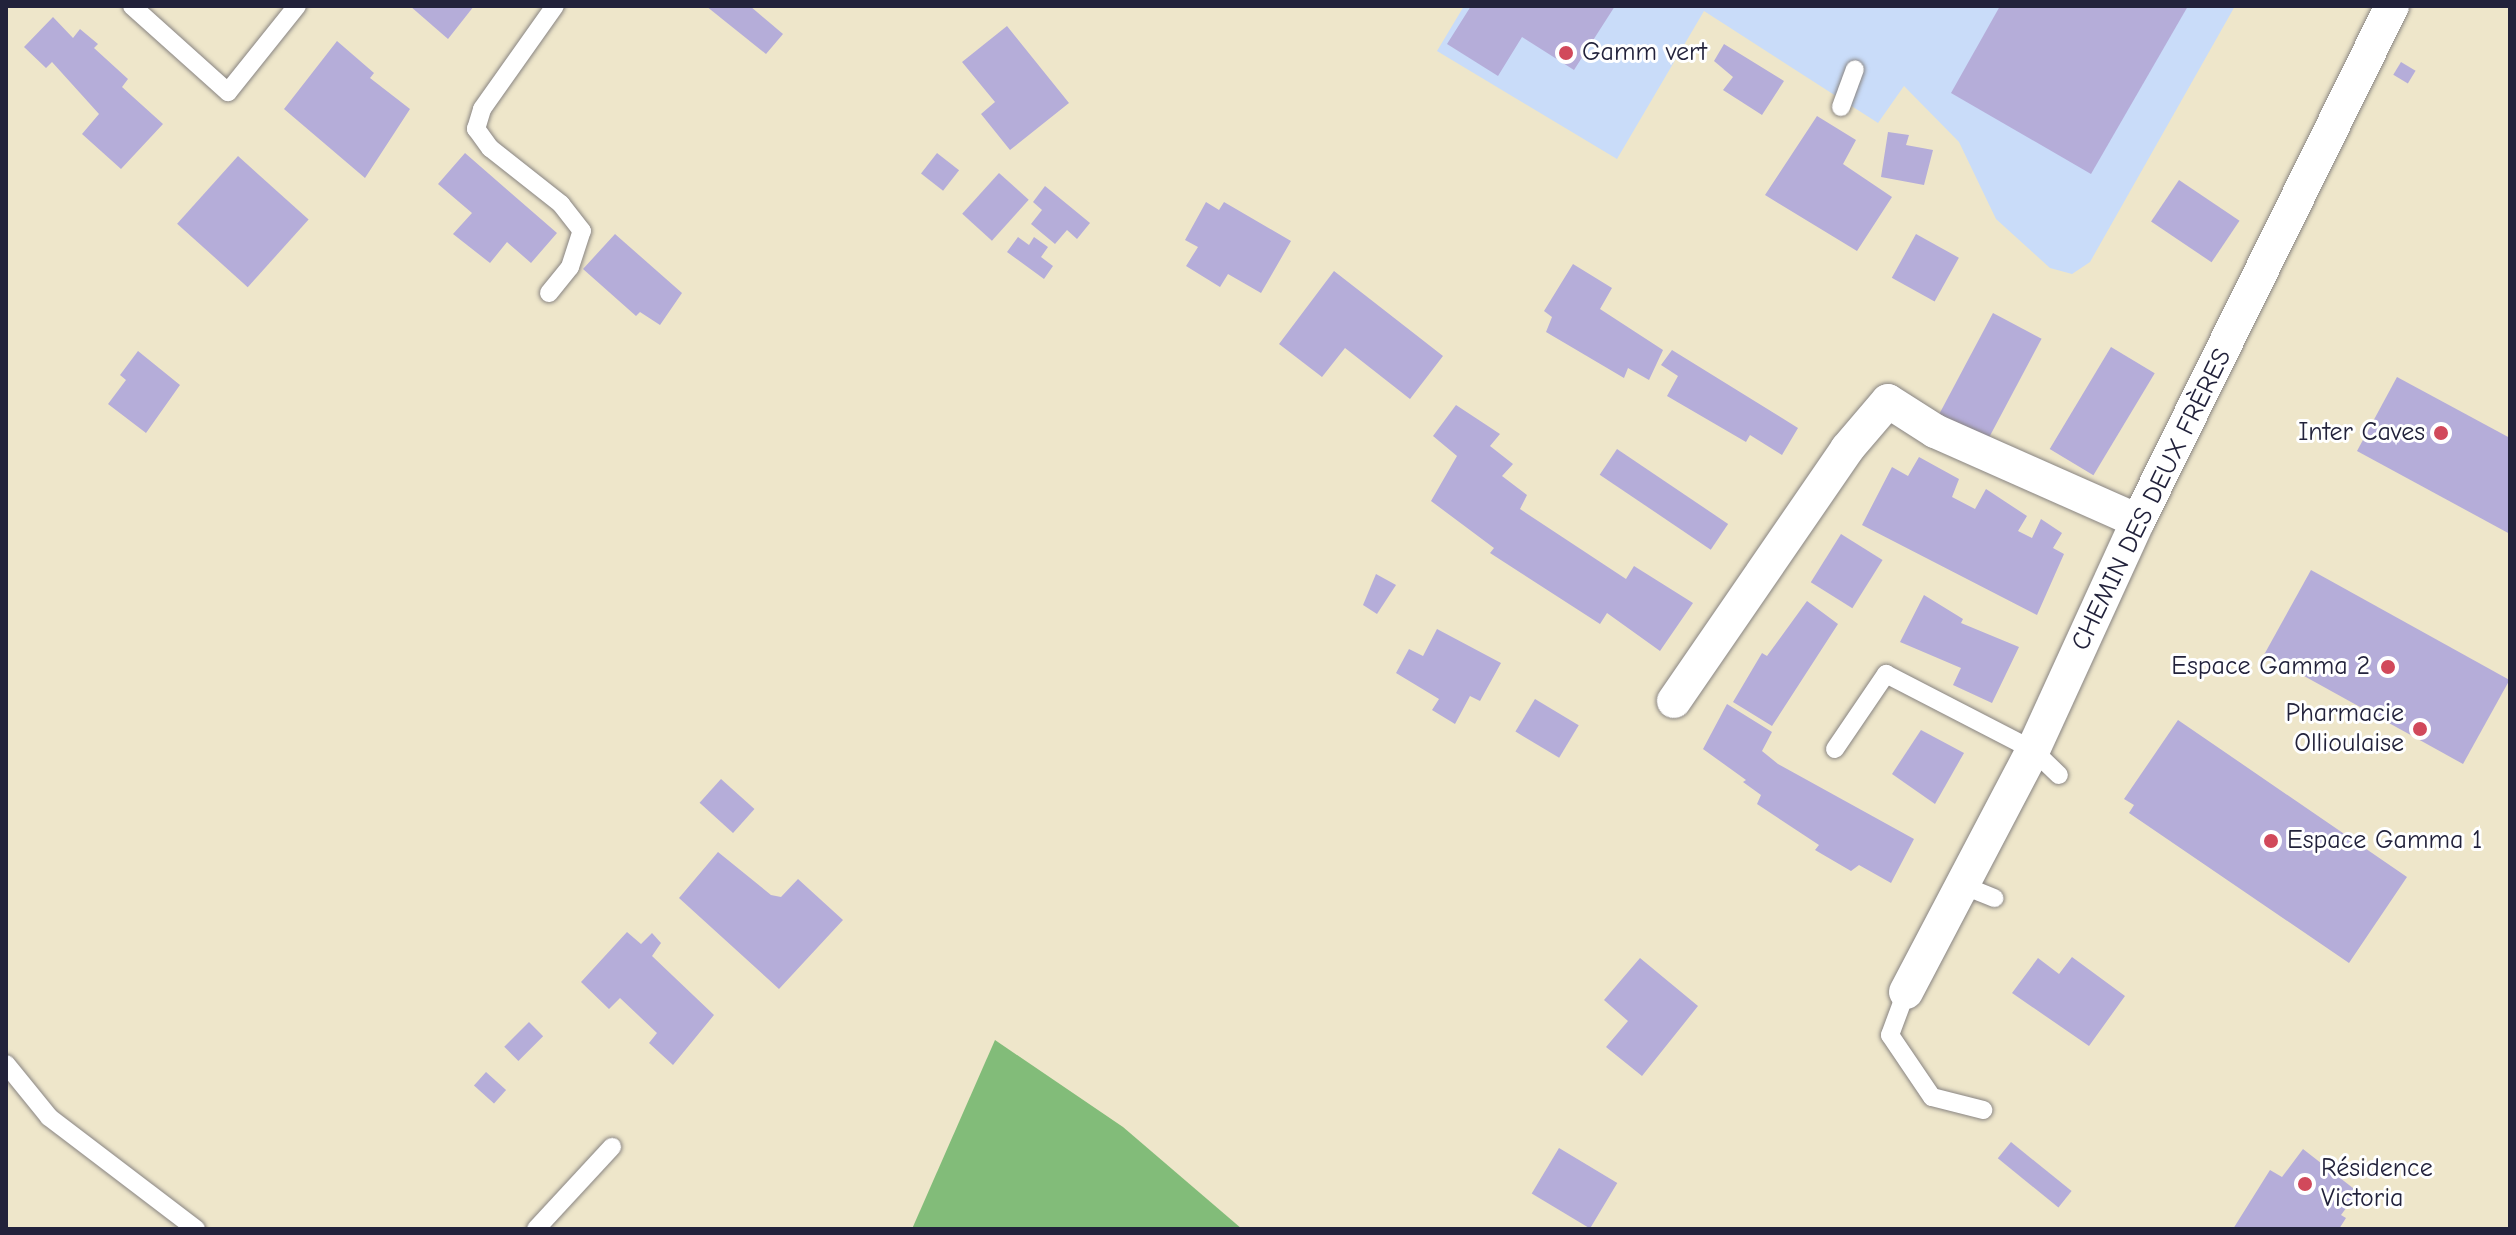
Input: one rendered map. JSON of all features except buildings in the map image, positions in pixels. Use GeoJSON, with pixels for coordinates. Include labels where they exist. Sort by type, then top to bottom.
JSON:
{"type":"FeatureCollection","features":[{"type":"Feature","properties":{"kind":"street","name":"CHEMIN DES DEUX FRÈRES"},"geometry":{"type":"LineString","coordinates":[[1906,992],[2033,750],[2138,521],[2392,6]]}},
{"type":"Feature","properties":{"kind":"street"},"geometry":{"type":"LineString","coordinates":[[1674,701],[1847,449],[1888,401],[1935,431],[2138,521]]}},
{"type":"Feature","properties":{"kind":"lane"},"geometry":{"type":"LineString","coordinates":[[132,6],[228,92],[297,6]]}},
{"type":"Feature","properties":{"kind":"lane"},"geometry":{"type":"LineString","coordinates":[[549,293],[570,267],[582,231],[561,204],[490,148],[476,129],[482,109],[555,6]]}},
{"type":"Feature","properties":{"kind":"lane"},"geometry":{"type":"LineString","coordinates":[[1841,107],[1855,69]]}},
{"type":"Feature","properties":{"kind":"lane"},"geometry":{"type":"LineString","coordinates":[[1835,749],[1886,674],[2033,750],[2059,775]]}},
{"type":"Feature","properties":{"kind":"lane"},"geometry":{"type":"LineString","coordinates":[[1962,885],[1994,898]]}},
{"type":"Feature","properties":{"kind":"lane"},"geometry":{"type":"LineString","coordinates":[[1906,992],[1890,1035],[1932,1097],[1983,1110]]}},
{"type":"Feature","properties":{"kind":"lane"},"geometry":{"type":"LineString","coordinates":[[6,1064],[49,1117],[196,1229]]}},
{"type":"Feature","properties":{"kind":"lane"},"geometry":{"type":"LineString","coordinates":[[536,1229],[612,1147]]}},
{"type":"Feature","properties":{"kind":"shaded area"},"geometry":{"type":"Polygon","coordinates":[[[1464,6],[2235,6],[2090,262],[2072,274],[2050,268],[1996,219],[1959,142],[1904,86],[1878,123],[1704,11],[1617,159],[1437,51],[1464,6]]]}},
{"type":"Feature","properties":{"kind":"green space"},"geometry":{"type":"Polygon","coordinates":[[[995,1040],[1123,1127],[1242,1229],[912,1229],[995,1040]]]}},
{"type":"Feature","properties":{"kind":"place","name":"Gamm vert"},"geometry":{"type":"Point","coordinates":[1566,53]}},
{"type":"Feature","properties":{"kind":"place","name":"Inter Caves"},"geometry":{"type":"Point","coordinates":[2441,433]}},
{"type":"Feature","properties":{"kind":"place","name":"Espace Gamma 2"},"geometry":{"type":"Point","coordinates":[2388,667]}},
{"type":"Feature","properties":{"kind":"place","name":"Pharmacie Ollioulaise"},"geometry":{"type":"Point","coordinates":[2420,729]}},
{"type":"Feature","properties":{"kind":"place","name":"Espace Gamma 1"},"geometry":{"type":"Point","coordinates":[2271,841]}},
{"type":"Feature","properties":{"kind":"place","name":"Résidence Victoria"},"geometry":{"type":"Point","coordinates":[2305,1184]}}]}
